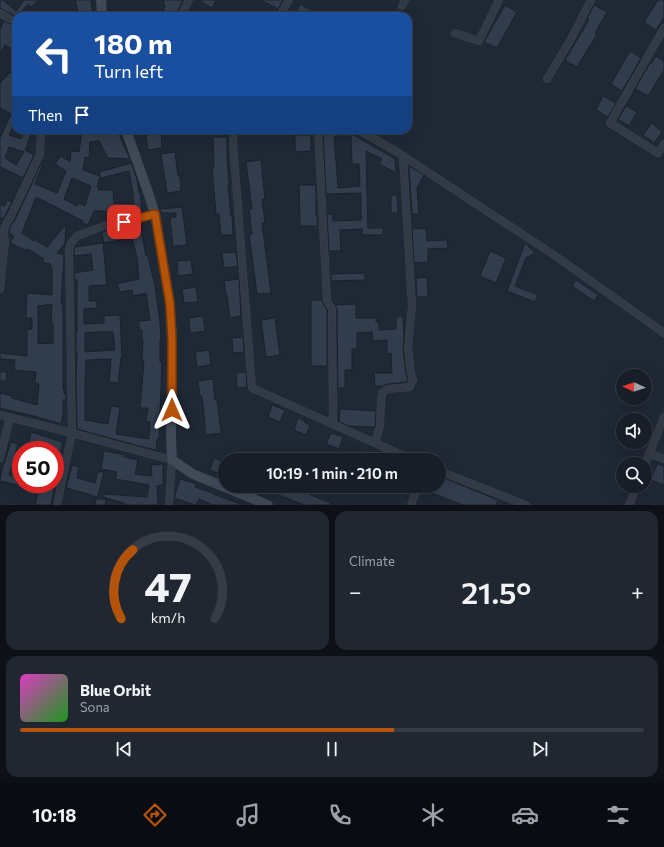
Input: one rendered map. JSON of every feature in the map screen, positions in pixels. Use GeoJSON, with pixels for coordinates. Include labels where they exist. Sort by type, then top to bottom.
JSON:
{"type":"FeatureCollection","features":[{"type":"Feature","properties":{"kind":"main road"},"geometry":{"type":"LineString","coordinates":[[101,0],[102,12]]}},
{"type":"Feature","properties":{"kind":"main road"},"geometry":{"type":"LineString","coordinates":[[127,134],[155,214],[170,304],[172,340],[172,460],[193,474],[268,505]]}},
{"type":"Feature","properties":{"kind":"street"},"geometry":{"type":"LineString","coordinates":[[184,12],[189,0]]}},
{"type":"Feature","properties":{"kind":"street"},"geometry":{"type":"LineString","coordinates":[[282,12],[289,0]]}},
{"type":"Feature","properties":{"kind":"street"},"geometry":{"type":"LineString","coordinates":[[455,33],[479,41],[499,0]]}},
{"type":"Feature","properties":{"kind":"street"},"geometry":{"type":"LineString","coordinates":[[547,79],[571,39],[591,0]]}},
{"type":"Feature","properties":{"kind":"street"},"geometry":{"type":"LineString","coordinates":[[0,13],[10,18]]}},
{"type":"Feature","properties":{"kind":"street"},"geometry":{"type":"LineString","coordinates":[[664,28],[610,123],[661,156],[664,144]]}},
{"type":"Feature","properties":{"kind":"street"},"geometry":{"type":"LineString","coordinates":[[0,289],[2,242],[5,224],[11,216],[40,154],[40,134]]}},
{"type":"Feature","properties":{"kind":"street"},"geometry":{"type":"LineString","coordinates":[[234,134],[233,143],[252,388],[397,453]]}},
{"type":"Feature","properties":{"kind":"street"},"geometry":{"type":"LineString","coordinates":[[318,134],[327,301],[332,309],[333,424]]}},
{"type":"Feature","properties":{"kind":"street"},"geometry":{"type":"LineString","coordinates":[[366,134],[403,156],[554,255],[664,333]]}},
{"type":"Feature","properties":{"kind":"street"},"geometry":{"type":"LineString","coordinates":[[375,443],[380,426],[382,393],[387,389],[410,387],[413,380],[408,348],[412,306],[403,156]]}},
{"type":"Feature","properties":{"kind":"street"},"geometry":{"type":"LineString","coordinates":[[57,505],[72,433],[69,251],[71,243],[77,236],[104,226],[155,214]]}},
{"type":"Feature","properties":{"kind":"street"},"geometry":{"type":"LineString","coordinates":[[0,415],[172,460],[169,505]]}},
{"type":"Feature","properties":{"kind":"street"},"geometry":{"type":"LineString","coordinates":[[0,458],[10,417]]}},
{"type":"Feature","properties":{"kind":"street"},"geometry":{"type":"LineString","coordinates":[[648,457],[664,417]]}},
{"type":"Feature","properties":{"kind":"street"},"geometry":{"type":"LineString","coordinates":[[650,453],[664,459]]}},
{"type":"Feature","properties":{"kind":"street"},"geometry":{"type":"LineString","coordinates":[[446,474],[526,505]]}},
{"type":"Feature","properties":{"kind":"street"},"geometry":{"type":"LineString","coordinates":[[411,505],[415,493]]}},
{"type":"Feature","properties":{"kind":"street"},"geometry":{"type":"LineString","coordinates":[[629,505],[634,493]]}},
{"type":"Feature","properties":{"kind":"building"},"geometry":{"type":"Polygon","coordinates":[[[0,0],[3,0],[16,11],[24,0],[39,0],[31,7],[28,4],[21,12],[12,12],[12,14],[0,8],[0,0]]]}},
{"type":"Feature","properties":{"kind":"building"},"geometry":{"type":"Polygon","coordinates":[[[75,0],[91,0],[92,12],[78,12],[75,0]]]}},
{"type":"Feature","properties":{"kind":"building"},"geometry":{"type":"Polygon","coordinates":[[[163,0],[183,0],[177,12],[162,12],[165,7],[163,0]]]}},
{"type":"Feature","properties":{"kind":"building"},"geometry":{"type":"Polygon","coordinates":[[[198,0],[216,0],[212,8],[198,0]]]}},
{"type":"Feature","properties":{"kind":"building"},"geometry":{"type":"Polygon","coordinates":[[[261,0],[283,0],[278,9],[261,0]]]}},
{"type":"Feature","properties":{"kind":"building"},"geometry":{"type":"Polygon","coordinates":[[[658,0],[664,0],[664,17],[656,30],[644,22],[658,0]]]}},
{"type":"Feature","properties":{"kind":"building"},"geometry":{"type":"Polygon","coordinates":[[[300,4],[313,11],[312,12],[296,12],[300,4]]]}},
{"type":"Feature","properties":{"kind":"building"},"geometry":{"type":"Polygon","coordinates":[[[505,5],[517,12],[497,48],[484,42],[505,5]]]}},
{"type":"Feature","properties":{"kind":"building"},"geometry":{"type":"Polygon","coordinates":[[[594,5],[607,12],[595,33],[597,34],[577,67],[565,60],[589,20],[587,19],[594,5]]]}},
{"type":"Feature","properties":{"kind":"building"},"geometry":{"type":"Polygon","coordinates":[[[4,21],[12,24],[12,49],[5,45],[0,55],[0,29],[4,21]]]}},
{"type":"Feature","properties":{"kind":"building"},"geometry":{"type":"Polygon","coordinates":[[[630,51],[641,58],[622,91],[611,84],[630,51]]]}},
{"type":"Feature","properties":{"kind":"building"},"geometry":{"type":"Polygon","coordinates":[[[656,56],[664,61],[664,70],[648,96],[635,89],[650,63],[652,63],[656,56]]]}},
{"type":"Feature","properties":{"kind":"building"},"geometry":{"type":"Polygon","coordinates":[[[10,72],[12,74],[12,129],[9,135],[21,139],[23,134],[31,134],[25,150],[34,155],[23,178],[1,167],[0,169],[0,138],[11,114],[0,108],[0,83],[10,72]],[[9,147],[5,158],[16,165],[24,152],[9,147]]]}},
{"type":"Feature","properties":{"kind":"building"},"geometry":{"type":"Polygon","coordinates":[[[603,96],[616,103],[608,117],[596,110],[603,96]]]}},
{"type":"Feature","properties":{"kind":"building"},"geometry":{"type":"Polygon","coordinates":[[[626,106],[637,112],[629,126],[618,119],[626,106]]]}},
{"type":"Feature","properties":{"kind":"building"},"geometry":{"type":"Polygon","coordinates":[[[652,123],[662,132],[654,143],[643,135],[652,123]]]}},
{"type":"Feature","properties":{"kind":"building"},"geometry":{"type":"Polygon","coordinates":[[[81,134],[119,134],[130,159],[108,158],[99,141],[90,142],[89,158],[85,157],[83,170],[100,176],[97,187],[99,188],[98,190],[113,190],[114,203],[134,204],[129,171],[101,178],[99,172],[131,163],[140,192],[142,212],[94,211],[88,225],[36,197],[22,233],[47,247],[66,224],[65,243],[57,253],[64,255],[61,304],[63,304],[63,389],[64,394],[66,395],[66,400],[63,400],[61,424],[0,408],[0,393],[37,405],[39,384],[35,383],[36,372],[14,370],[15,360],[0,359],[0,353],[27,356],[27,330],[32,329],[32,318],[26,318],[27,293],[52,295],[51,264],[42,262],[44,259],[28,249],[25,250],[10,243],[14,236],[9,233],[10,227],[16,218],[43,159],[44,160],[35,184],[57,193],[66,171],[55,164],[61,156],[70,162],[71,151],[79,152],[81,134]],[[72,178],[64,199],[77,206],[79,203],[85,206],[91,186],[72,178]],[[52,304],[38,306],[38,344],[53,343],[53,324],[51,324],[52,304]]]}},
{"type":"Feature","properties":{"kind":"building"},"geometry":{"type":"Polygon","coordinates":[[[161,134],[162,148],[148,150],[146,135],[161,134]]]}},
{"type":"Feature","properties":{"kind":"building"},"geometry":{"type":"Polygon","coordinates":[[[323,134],[352,134],[395,159],[396,173],[379,164],[382,159],[366,151],[368,228],[383,228],[383,235],[362,235],[362,229],[340,230],[341,251],[329,251],[327,215],[332,214],[333,221],[361,220],[361,193],[326,194],[323,134]],[[334,136],[338,188],[360,186],[359,164],[352,164],[351,136],[334,136]]]}},
{"type":"Feature","properties":{"kind":"building"},"geometry":{"type":"Polygon","coordinates":[[[295,135],[311,135],[311,151],[295,152],[295,135]]]}},
{"type":"Feature","properties":{"kind":"building"},"geometry":{"type":"Polygon","coordinates":[[[213,137],[227,137],[228,184],[233,235],[221,235],[219,214],[216,214],[212,168],[214,168],[213,137]]]}},
{"type":"Feature","properties":{"kind":"building"},"geometry":{"type":"Polygon","coordinates":[[[175,152],[178,176],[180,176],[181,191],[167,193],[161,154],[175,152]]]}},
{"type":"Feature","properties":{"kind":"building"},"geometry":{"type":"Polygon","coordinates":[[[261,160],[265,199],[262,199],[265,223],[262,223],[271,293],[257,294],[249,234],[252,234],[249,209],[252,209],[246,162],[261,160]]]}},
{"type":"Feature","properties":{"kind":"building"},"geometry":{"type":"Polygon","coordinates":[[[409,166],[424,175],[417,188],[419,214],[412,214],[409,166]]]}},
{"type":"Feature","properties":{"kind":"building"},"geometry":{"type":"Polygon","coordinates":[[[299,185],[316,185],[316,215],[318,226],[300,226],[299,185]]]}},
{"type":"Feature","properties":{"kind":"building"},"geometry":{"type":"Polygon","coordinates":[[[391,195],[397,195],[398,213],[391,213],[391,195]]]}},
{"type":"Feature","properties":{"kind":"building"},"geometry":{"type":"Polygon","coordinates":[[[7,200],[12,202],[3,219],[0,217],[0,205],[5,206],[7,200]]]}},
{"type":"Feature","properties":{"kind":"building"},"geometry":{"type":"Polygon","coordinates":[[[182,207],[187,245],[173,246],[170,218],[176,217],[176,213],[161,213],[160,209],[182,207]]]}},
{"type":"Feature","properties":{"kind":"building"},"geometry":{"type":"Polygon","coordinates":[[[140,223],[146,256],[148,256],[155,286],[160,322],[160,362],[162,362],[159,439],[157,439],[156,450],[77,429],[77,280],[75,280],[74,273],[93,270],[91,254],[74,256],[74,252],[75,247],[103,243],[107,285],[89,286],[89,301],[97,301],[97,308],[84,309],[84,324],[104,323],[104,316],[120,315],[122,358],[118,383],[109,382],[111,359],[86,360],[85,420],[108,424],[111,406],[120,407],[116,434],[149,439],[150,422],[146,421],[148,408],[140,408],[144,361],[142,361],[143,340],[142,330],[139,330],[139,321],[150,320],[146,293],[133,296],[132,290],[120,292],[117,284],[139,279],[137,258],[132,238],[104,243],[102,232],[140,223]],[[113,332],[85,333],[85,352],[115,350],[113,332]]]}},
{"type":"Feature","properties":{"kind":"building"},"geometry":{"type":"Polygon","coordinates":[[[426,228],[427,241],[447,240],[448,248],[428,249],[428,262],[414,263],[412,229],[426,228]]]}},
{"type":"Feature","properties":{"kind":"building"},"geometry":{"type":"Polygon","coordinates":[[[525,243],[535,253],[526,258],[515,286],[538,295],[535,302],[507,291],[525,243]]]}},
{"type":"Feature","properties":{"kind":"building"},"geometry":{"type":"Polygon","coordinates":[[[490,251],[506,258],[496,283],[480,276],[490,251]]]}},
{"type":"Feature","properties":{"kind":"building"},"geometry":{"type":"Polygon","coordinates":[[[236,252],[238,266],[224,268],[222,253],[236,252]]]}},
{"type":"Feature","properties":{"kind":"building"},"geometry":{"type":"Polygon","coordinates":[[[191,260],[193,274],[178,276],[177,261],[191,260]]]}},
{"type":"Feature","properties":{"kind":"building"},"geometry":{"type":"Polygon","coordinates":[[[365,273],[365,280],[331,281],[331,274],[365,273]]]}},
{"type":"Feature","properties":{"kind":"building"},"geometry":{"type":"Polygon","coordinates":[[[427,277],[428,297],[417,297],[416,278],[427,277]]]}},
{"type":"Feature","properties":{"kind":"building"},"geometry":{"type":"Polygon","coordinates":[[[239,279],[241,316],[230,318],[224,281],[239,279]]]}},
{"type":"Feature","properties":{"kind":"building"},"geometry":{"type":"Polygon","coordinates":[[[576,280],[598,295],[594,301],[572,286],[576,280]]]}},
{"type":"Feature","properties":{"kind":"building"},"geometry":{"type":"Polygon","coordinates":[[[196,287],[198,302],[184,303],[182,289],[196,287]]]}},
{"type":"Feature","properties":{"kind":"building"},"geometry":{"type":"Polygon","coordinates":[[[311,300],[322,300],[327,310],[327,366],[311,366],[311,300]]]}},
{"type":"Feature","properties":{"kind":"building"},"geometry":{"type":"Polygon","coordinates":[[[356,304],[356,318],[376,318],[376,322],[379,322],[379,330],[396,329],[396,317],[403,316],[403,348],[408,379],[407,382],[375,386],[374,373],[392,373],[391,353],[387,354],[387,340],[373,341],[372,332],[357,333],[357,349],[352,349],[352,370],[345,370],[345,388],[338,388],[337,309],[335,305],[356,304]]]}},
{"type":"Feature","properties":{"kind":"building"},"geometry":{"type":"Polygon","coordinates":[[[203,316],[205,331],[190,333],[189,318],[203,316]]]}},
{"type":"Feature","properties":{"kind":"building"},"geometry":{"type":"Polygon","coordinates":[[[275,318],[280,355],[266,357],[261,320],[275,318]]]}},
{"type":"Feature","properties":{"kind":"building"},"geometry":{"type":"Polygon","coordinates":[[[243,337],[244,352],[233,353],[232,338],[243,337]]]}},
{"type":"Feature","properties":{"kind":"building"},"geometry":{"type":"Polygon","coordinates":[[[209,350],[211,365],[197,367],[195,352],[209,350]]]}},
{"type":"Feature","properties":{"kind":"building"},"geometry":{"type":"Polygon","coordinates":[[[0,372],[7,372],[6,381],[0,381],[0,372]]]}},
{"type":"Feature","properties":{"kind":"building"},"geometry":{"type":"Polygon","coordinates":[[[246,372],[247,387],[237,388],[236,373],[246,372]]]}},
{"type":"Feature","properties":{"kind":"building"},"geometry":{"type":"Polygon","coordinates":[[[213,379],[221,433],[206,435],[202,396],[200,396],[198,381],[213,379]]]}},
{"type":"Feature","properties":{"kind":"building"},"geometry":{"type":"Polygon","coordinates":[[[272,405],[285,410],[280,422],[268,417],[272,405]]]}},
{"type":"Feature","properties":{"kind":"building"},"geometry":{"type":"Polygon","coordinates":[[[340,409],[376,411],[375,427],[349,426],[339,422],[340,409]]]}},
{"type":"Feature","properties":{"kind":"building"},"geometry":{"type":"Polygon","coordinates":[[[298,418],[310,425],[306,435],[294,430],[298,418]]]}},
{"type":"Feature","properties":{"kind":"building"},"geometry":{"type":"Polygon","coordinates":[[[31,432],[60,441],[29,441],[31,432]]]}},
{"type":"Feature","properties":{"kind":"building"},"geometry":{"type":"Polygon","coordinates":[[[331,433],[343,437],[339,449],[326,444],[331,433]]]}},
{"type":"Feature","properties":{"kind":"building"},"geometry":{"type":"Polygon","coordinates":[[[12,442],[12,465],[9,475],[12,476],[12,484],[0,481],[1,473],[12,442]]]}},
{"type":"Feature","properties":{"kind":"building"},"geometry":{"type":"Polygon","coordinates":[[[366,450],[373,453],[365,453],[366,450]]]}},
{"type":"Feature","properties":{"kind":"building"},"geometry":{"type":"Polygon","coordinates":[[[104,451],[125,455],[124,457],[138,460],[135,474],[152,476],[151,465],[163,464],[163,485],[157,486],[158,505],[124,505],[124,503],[103,497],[103,494],[147,497],[149,485],[115,479],[117,472],[101,469],[104,451]]]}},
{"type":"Feature","properties":{"kind":"building"},"geometry":{"type":"Polygon","coordinates":[[[214,458],[218,459],[218,473],[210,470],[214,458]]]}},
{"type":"Feature","properties":{"kind":"building"},"geometry":{"type":"Polygon","coordinates":[[[657,464],[664,466],[664,485],[652,480],[657,464]]]}},
{"type":"Feature","properties":{"kind":"building"},"geometry":{"type":"Polygon","coordinates":[[[72,465],[79,467],[77,478],[95,483],[98,472],[104,472],[98,496],[91,497],[92,495],[66,488],[72,465]]]}},
{"type":"Feature","properties":{"kind":"building"},"geometry":{"type":"Polygon","coordinates":[[[180,479],[196,484],[195,487],[240,505],[213,505],[199,499],[195,505],[174,498],[180,479]]]}},
{"type":"Feature","properties":{"kind":"building"},"geometry":{"type":"Polygon","coordinates":[[[446,479],[498,500],[496,505],[463,505],[431,493],[446,493],[446,479]]]}},
{"type":"Feature","properties":{"kind":"building"},"geometry":{"type":"Polygon","coordinates":[[[38,493],[53,493],[51,505],[35,505],[38,493]]]}},
{"type":"Feature","properties":{"kind":"building"},"geometry":{"type":"Polygon","coordinates":[[[274,493],[307,493],[335,505],[304,505],[274,493]]]}},
{"type":"Feature","properties":{"kind":"building"},"geometry":{"type":"Polygon","coordinates":[[[96,499],[106,499],[105,505],[95,505],[96,499]]]}},
{"type":"Feature","properties":{"kind":"route"},"geometry":{"type":"LineString","coordinates":[[124,222],[155,214],[170,304],[172,340],[172,410]]}}]}
